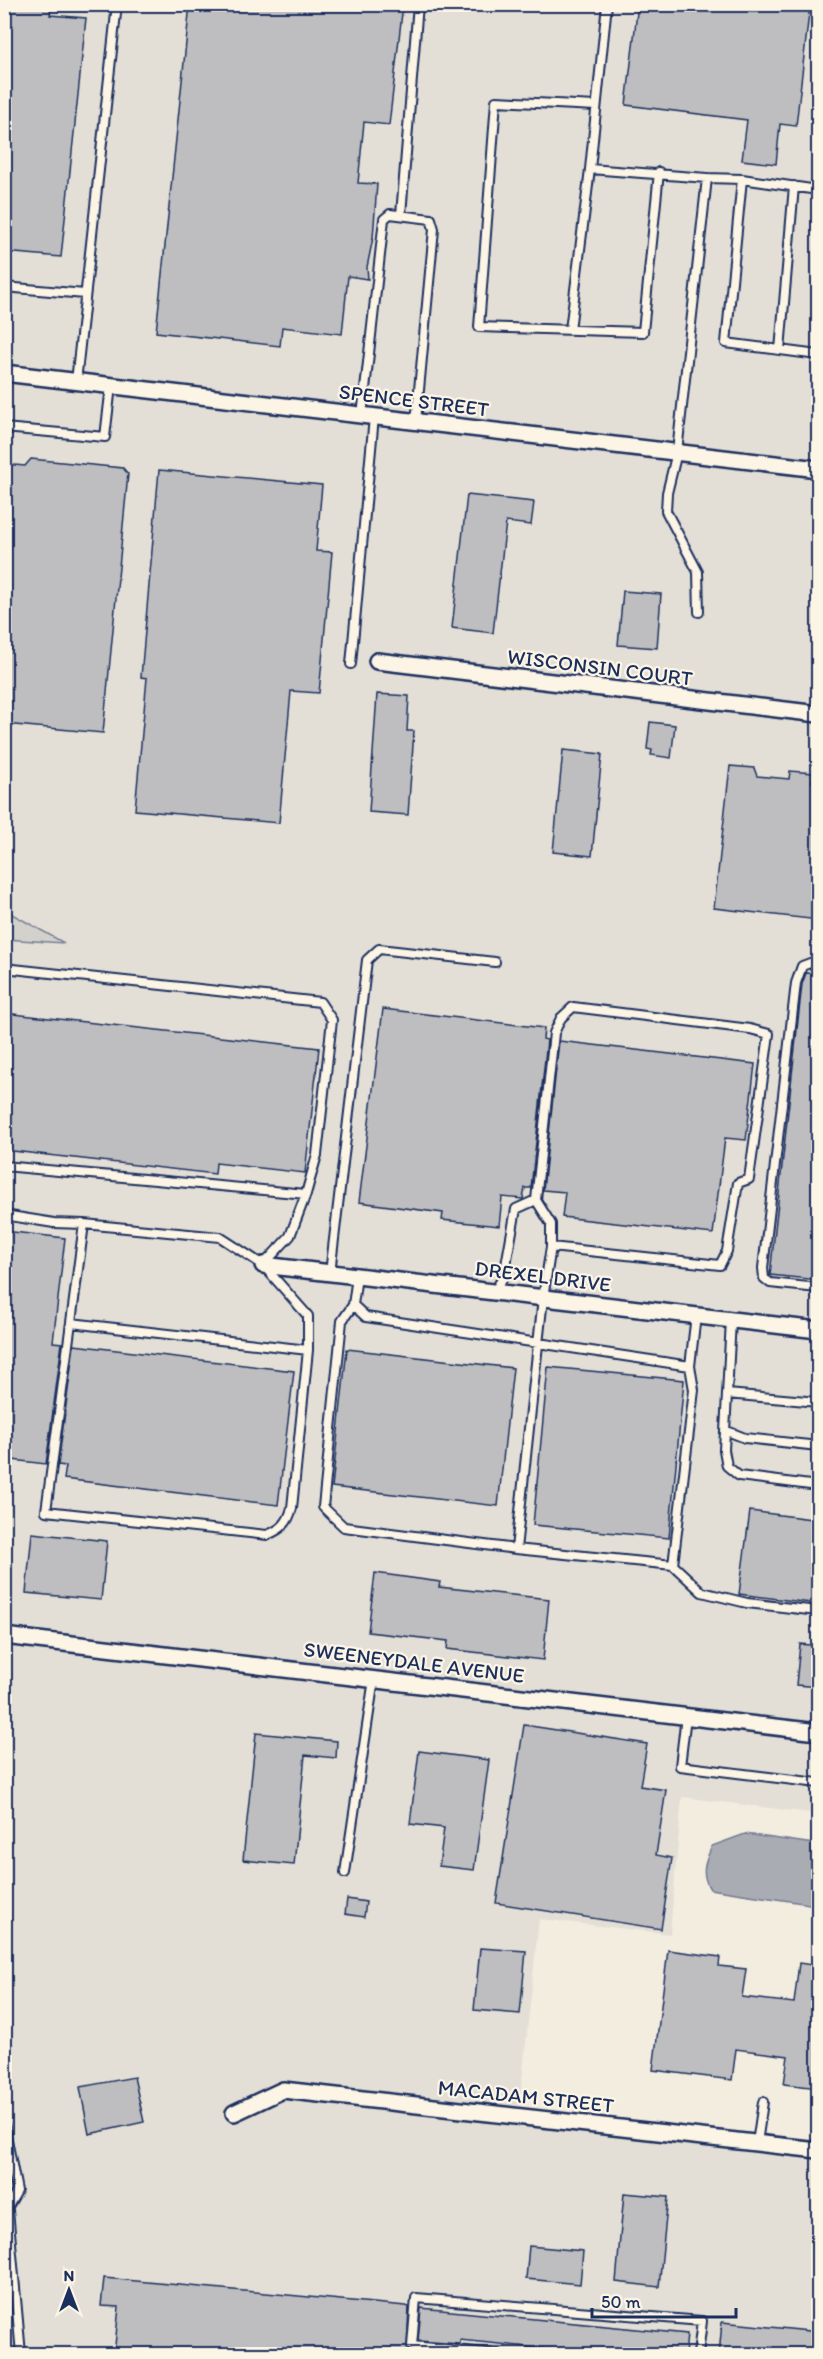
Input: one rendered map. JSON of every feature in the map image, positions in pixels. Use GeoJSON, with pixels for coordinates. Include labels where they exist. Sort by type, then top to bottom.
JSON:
{"type":"FeatureCollection","features":[{"type":"Feature","properties":{"kind":"street","name":"SPENCE STREET"},"geometry":{"type":"LineString","coordinates":[[4,373],[819,469]]}},
{"type":"Feature","properties":{"kind":"street","name":"WISCONSIN COURT"},"geometry":{"type":"LineString","coordinates":[[377,661],[819,714]]}},
{"type":"Feature","properties":{"kind":"street","name":"DREXEL DRIVE"},"geometry":{"type":"LineString","coordinates":[[263,1265],[819,1330]]}},
{"type":"Feature","properties":{"kind":"street","name":"SWEENEYDALE AVENUE"},"geometry":{"type":"LineString","coordinates":[[4,1636],[819,1732]]}},
{"type":"Feature","properties":{"kind":"street","name":"MACADAM STREET"},"geometry":{"type":"LineString","coordinates":[[234,2113],[284,2090],[819,2150]]}},
{"type":"Feature","properties":{"kind":"lane"},"geometry":{"type":"LineString","coordinates":[[76,382],[117,4]]}},
{"type":"Feature","properties":{"kind":"lane"},"geometry":{"type":"LineString","coordinates":[[401,215],[418,4]]}},
{"type":"Feature","properties":{"kind":"lane"},"geometry":{"type":"LineString","coordinates":[[570,330],[607,4]]}},
{"type":"Feature","properties":{"kind":"lane"},"geometry":{"type":"LineString","coordinates":[[596,106],[496,101],[479,327],[643,332],[659,172]]}},
{"type":"Feature","properties":{"kind":"lane"},"geometry":{"type":"LineString","coordinates":[[590,169],[741,179],[819,190]]}},
{"type":"Feature","properties":{"kind":"lane"},"geometry":{"type":"LineString","coordinates":[[699,612],[698,572],[666,511],[667,493],[677,452],[707,178]]}},
{"type":"Feature","properties":{"kind":"lane"},"geometry":{"type":"LineString","coordinates":[[741,179],[726,343],[819,355]]}},
{"type":"Feature","properties":{"kind":"lane"},"geometry":{"type":"LineString","coordinates":[[780,350],[794,186]]}},
{"type":"Feature","properties":{"kind":"lane"},"geometry":{"type":"LineString","coordinates":[[351,664],[384,219],[390,214],[431,219],[434,229],[416,422]]}},
{"type":"Feature","properties":{"kind":"lane"},"geometry":{"type":"LineString","coordinates":[[4,287],[86,294]]}},
{"type":"Feature","properties":{"kind":"lane"},"geometry":{"type":"LineString","coordinates":[[4,428],[105,438],[111,386]]}},
{"type":"Feature","properties":{"kind":"lane"},"geometry":{"type":"LineString","coordinates":[[330,1273],[367,960],[380,949],[495,962]]}},
{"type":"Feature","properties":{"kind":"lane"},"geometry":{"type":"LineString","coordinates":[[819,960],[812,960],[802,966],[796,983],[763,1276],[770,1283],[819,1288]]}},
{"type":"Feature","properties":{"kind":"lane"},"geometry":{"type":"LineString","coordinates":[[4,968],[320,1002],[332,1020],[317,1155],[306,1194],[290,1236],[263,1265]]}},
{"type":"Feature","properties":{"kind":"lane"},"geometry":{"type":"LineString","coordinates":[[516,1549],[538,1341],[551,1247],[551,1224],[536,1200],[555,1033],[561,1018],[573,1007],[750,1029],[769,1034],[749,1179],[738,1183],[727,1251],[720,1265],[551,1247]]}},
{"type":"Feature","properties":{"kind":"lane"},"geometry":{"type":"LineString","coordinates":[[4,1166],[306,1194]]}},
{"type":"Feature","properties":{"kind":"lane"},"geometry":{"type":"LineString","coordinates":[[494,1292],[504,1276],[516,1209],[536,1200]]}},
{"type":"Feature","properties":{"kind":"lane"},"geometry":{"type":"LineString","coordinates":[[4,1215],[54,1223],[84,1224],[220,1237],[263,1265],[308,1316],[308,1350],[292,1508],[288,1521],[280,1530],[267,1535],[46,1511],[84,1224]]}},
{"type":"Feature","properties":{"kind":"lane"},"geometry":{"type":"LineString","coordinates":[[357,1276],[353,1305],[342,1321],[323,1507],[344,1527],[516,1549],[673,1565],[702,1592],[747,1603],[819,1611]]}},
{"type":"Feature","properties":{"kind":"lane"},"geometry":{"type":"LineString","coordinates":[[353,1305],[366,1317],[538,1341],[690,1366]]}},
{"type":"Feature","properties":{"kind":"lane"},"geometry":{"type":"LineString","coordinates":[[673,1565],[694,1390],[690,1366],[696,1315]]}},
{"type":"Feature","properties":{"kind":"lane"},"geometry":{"type":"LineString","coordinates":[[731,1320],[727,1431],[724,1450],[727,1466],[739,1476],[819,1486]]}},
{"type":"Feature","properties":{"kind":"lane"},"geometry":{"type":"LineString","coordinates":[[71,1323],[308,1350]]}},
{"type":"Feature","properties":{"kind":"lane"},"geometry":{"type":"LineString","coordinates":[[727,1394],[819,1402]]}},
{"type":"Feature","properties":{"kind":"lane"},"geometry":{"type":"LineString","coordinates":[[727,1431],[745,1438],[819,1446]]}},
{"type":"Feature","properties":{"kind":"lane"},"geometry":{"type":"LineString","coordinates":[[345,1873],[374,1678]]}},
{"type":"Feature","properties":{"kind":"lane"},"geometry":{"type":"LineString","coordinates":[[686,1716],[680,1766],[819,1783]]}},
{"type":"Feature","properties":{"kind":"lane"},"geometry":{"type":"LineString","coordinates":[[757,2143],[763,2102]]}},
{"type":"Feature","properties":{"kind":"lane"},"geometry":{"type":"LineString","coordinates":[[4,2124],[17,2191],[6,2210],[21,2355]]}},
{"type":"Feature","properties":{"kind":"lane"},"geometry":{"type":"LineString","coordinates":[[4,2278],[14,2276]]}},
{"type":"Feature","properties":{"kind":"lane"},"geometry":{"type":"LineString","coordinates":[[498,2355],[412,2346],[416,2298],[702,2321],[699,2355]]}},
{"type":"Feature","properties":{"kind":"shaded area"},"geometry":{"type":"Polygon","coordinates":[[[5,5],[818,5],[818,1814],[682,1797],[670,1934],[539,1919],[518,2118],[818,2151],[818,2354],[5,2354],[5,5]]]}},
{"type":"Feature","properties":{"kind":"shaded area"},"geometry":{"type":"Polygon","coordinates":[[[5,913],[12,914],[64,943],[5,939],[5,913]]]}},
{"type":"Feature","properties":{"kind":"shaded area"},"geometry":{"type":"Polygon","coordinates":[[[745,1834],[814,1844],[818,1849],[818,1900],[809,1904],[710,1889],[704,1873],[712,1846],[745,1834]]]}},
{"type":"Feature","properties":{"kind":"building"},"geometry":{"type":"Polygon","coordinates":[[[4,4],[51,4],[50,15],[86,18],[61,257],[4,252],[4,4]]]}},
{"type":"Feature","properties":{"kind":"building"},"geometry":{"type":"Polygon","coordinates":[[[190,4],[403,4],[389,125],[364,122],[358,183],[377,184],[373,238],[367,267],[368,279],[348,276],[342,334],[282,327],[280,346],[156,332],[190,4]]]}},
{"type":"Feature","properties":{"kind":"building"},"geometry":{"type":"Polygon","coordinates":[[[638,4],[810,4],[796,126],[780,124],[776,164],[742,160],[747,120],[626,105],[638,4]]]}},
{"type":"Feature","properties":{"kind":"building"},"geometry":{"type":"Polygon","coordinates":[[[31,459],[123,468],[128,474],[103,733],[4,724],[4,464],[25,466],[31,459]]]}},
{"type":"Feature","properties":{"kind":"building"},"geometry":{"type":"Polygon","coordinates":[[[159,470],[322,485],[316,551],[332,552],[319,693],[291,691],[279,823],[135,810],[147,678],[141,677],[159,470]]]}},
{"type":"Feature","properties":{"kind":"building"},"geometry":{"type":"Polygon","coordinates":[[[467,495],[534,502],[531,525],[506,522],[493,633],[452,628],[467,495]]]}},
{"type":"Feature","properties":{"kind":"building"},"geometry":{"type":"Polygon","coordinates":[[[623,591],[661,594],[657,648],[618,645],[623,591]]]}},
{"type":"Feature","properties":{"kind":"building"},"geometry":{"type":"Polygon","coordinates":[[[377,694],[409,696],[407,731],[414,731],[408,815],[369,812],[377,694]]]}},
{"type":"Feature","properties":{"kind":"building"},"geometry":{"type":"Polygon","coordinates":[[[650,722],[675,725],[671,758],[651,755],[652,750],[647,749],[650,722]]]}},
{"type":"Feature","properties":{"kind":"building"},"geometry":{"type":"Polygon","coordinates":[[[563,750],[602,754],[592,856],[553,852],[563,750]]]}},
{"type":"Feature","properties":{"kind":"building"},"geometry":{"type":"Polygon","coordinates":[[[730,766],[754,768],[757,776],[789,779],[790,771],[813,773],[812,782],[819,783],[819,920],[714,908],[730,766]]]}},
{"type":"Feature","properties":{"kind":"building"},"geometry":{"type":"Polygon","coordinates":[[[806,973],[819,974],[819,1280],[770,1275],[802,984],[806,973]]]}},
{"type":"Feature","properties":{"kind":"building"},"geometry":{"type":"Polygon","coordinates":[[[383,1009],[544,1028],[543,1039],[547,1040],[531,1188],[525,1188],[523,1199],[502,1197],[499,1226],[442,1220],[443,1213],[359,1202],[383,1009]]]}},
{"type":"Feature","properties":{"kind":"building"},"geometry":{"type":"Polygon","coordinates":[[[4,1013],[319,1048],[305,1173],[216,1163],[215,1174],[4,1150],[4,1013]]]}},
{"type":"Feature","properties":{"kind":"building"},"geometry":{"type":"Polygon","coordinates":[[[559,1041],[755,1064],[746,1140],[725,1138],[713,1234],[562,1217],[565,1192],[543,1190],[559,1041]]]}},
{"type":"Feature","properties":{"kind":"building"},"geometry":{"type":"Polygon","coordinates":[[[4,1231],[65,1238],[53,1342],[62,1343],[46,1464],[4,1459],[4,1231]]]}},
{"type":"Feature","properties":{"kind":"building"},"geometry":{"type":"Polygon","coordinates":[[[74,1345],[294,1371],[278,1505],[64,1479],[66,1466],[58,1465],[74,1345]]]}},
{"type":"Feature","properties":{"kind":"building"},"geometry":{"type":"Polygon","coordinates":[[[347,1349],[513,1368],[498,1506],[332,1487],[347,1349]]]}},
{"type":"Feature","properties":{"kind":"building"},"geometry":{"type":"Polygon","coordinates":[[[548,1367],[684,1380],[669,1538],[533,1525],[548,1367]]]}},
{"type":"Feature","properties":{"kind":"building"},"geometry":{"type":"Polygon","coordinates":[[[750,1511],[819,1520],[819,1604],[739,1594],[750,1511]]]}},
{"type":"Feature","properties":{"kind":"building"},"geometry":{"type":"Polygon","coordinates":[[[32,1533],[107,1541],[101,1600],[26,1593],[32,1533]]]}},
{"type":"Feature","properties":{"kind":"building"},"geometry":{"type":"Polygon","coordinates":[[[375,1573],[440,1582],[439,1587],[549,1599],[543,1660],[447,1649],[448,1641],[368,1632],[375,1573]]]}},
{"type":"Feature","properties":{"kind":"building"},"geometry":{"type":"Polygon","coordinates":[[[800,1644],[819,1646],[819,1687],[796,1685],[800,1644]]]}},
{"type":"Feature","properties":{"kind":"building"},"geometry":{"type":"Polygon","coordinates":[[[524,1725],[647,1744],[640,1786],[666,1790],[656,1855],[672,1858],[661,1929],[496,1903],[524,1725]]]}},
{"type":"Feature","properties":{"kind":"building"},"geometry":{"type":"Polygon","coordinates":[[[256,1733],[337,1741],[336,1758],[305,1755],[294,1865],[243,1860],[256,1733]]]}},
{"type":"Feature","properties":{"kind":"building"},"geometry":{"type":"Polygon","coordinates":[[[419,1751],[489,1760],[474,1870],[439,1866],[444,1828],[410,1824],[419,1751]]]}},
{"type":"Feature","properties":{"kind":"building"},"geometry":{"type":"Polygon","coordinates":[[[347,1899],[366,1902],[364,1917],[345,1914],[347,1899]]]}},
{"type":"Feature","properties":{"kind":"building"},"geometry":{"type":"Polygon","coordinates":[[[480,1948],[526,1951],[520,2014],[474,2010],[480,1948]]]}},
{"type":"Feature","properties":{"kind":"building"},"geometry":{"type":"Polygon","coordinates":[[[668,1950],[720,1957],[719,1966],[746,1969],[742,1997],[794,2003],[799,1963],[819,1966],[819,2088],[784,2084],[788,2056],[736,2049],[732,2080],[653,2070],[668,1950]]]}},
{"type":"Feature","properties":{"kind":"building"},"geometry":{"type":"Polygon","coordinates":[[[134,2077],[144,2122],[89,2134],[80,2087],[134,2077]]]}},
{"type":"Feature","properties":{"kind":"building"},"geometry":{"type":"Polygon","coordinates":[[[624,2193],[668,2197],[659,2287],[616,2282],[624,2193]]]}},
{"type":"Feature","properties":{"kind":"building"},"geometry":{"type":"Polygon","coordinates":[[[529,2246],[583,2251],[580,2284],[526,2279],[529,2246]]]}},
{"type":"Feature","properties":{"kind":"building"},"geometry":{"type":"Polygon","coordinates":[[[104,2278],[406,2306],[409,2307],[407,2349],[411,2352],[439,2355],[114,2355],[119,2307],[101,2306],[104,2278]]]}},
{"type":"Feature","properties":{"kind":"building"},"geometry":{"type":"Polygon","coordinates":[[[421,2308],[687,2334],[685,2355],[608,2355],[460,2340],[460,2344],[418,2341],[421,2308]]]}},
{"type":"Feature","properties":{"kind":"building"},"geometry":{"type":"Polygon","coordinates":[[[722,2322],[819,2332],[819,2355],[719,2355],[722,2322]]]}}]}
